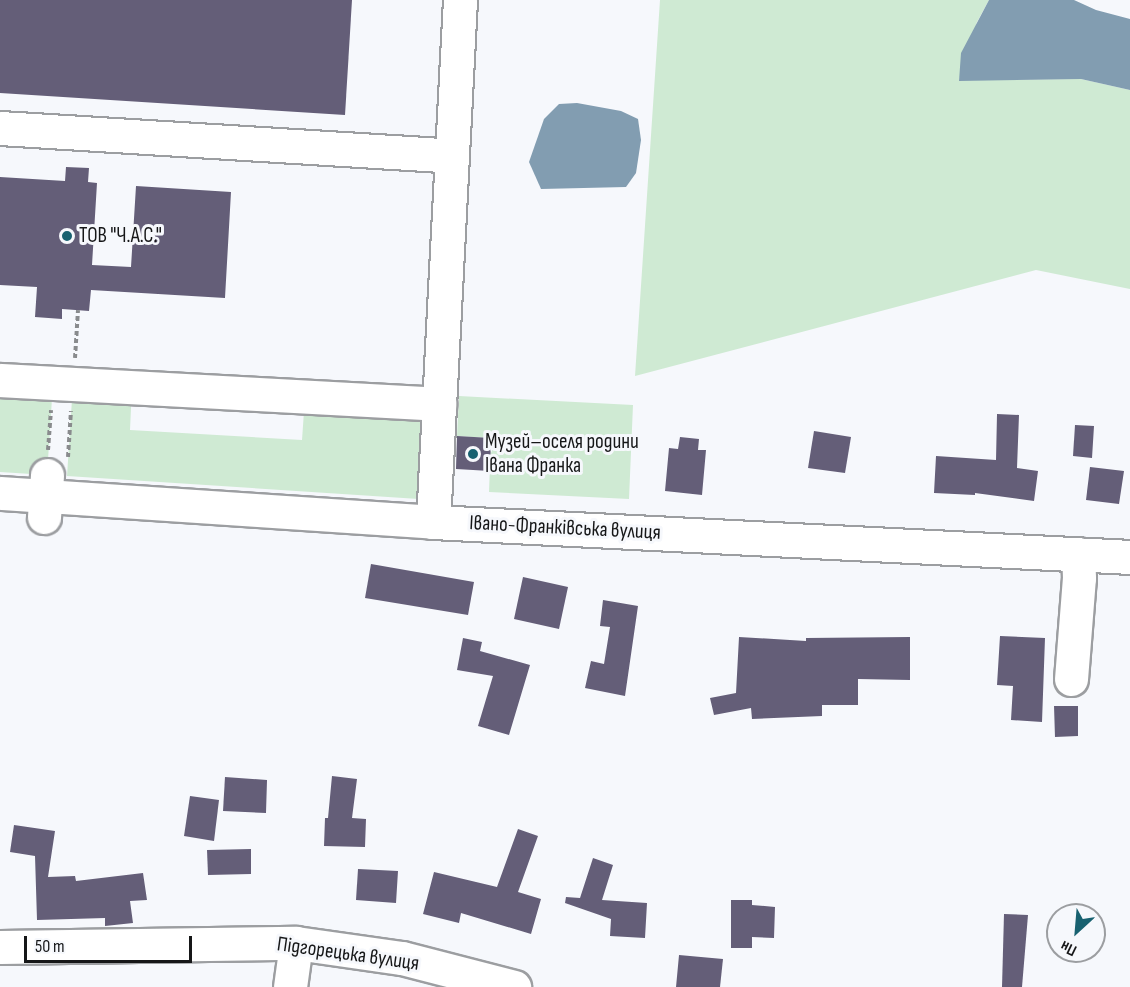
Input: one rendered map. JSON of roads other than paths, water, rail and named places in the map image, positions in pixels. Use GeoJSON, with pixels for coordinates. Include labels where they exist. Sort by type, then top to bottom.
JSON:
{"type":"FeatureCollection","features":[{"type":"Feature","properties":{"kind":"main road"},"geometry":{"type":"LineString","coordinates":[[433,522],[460,0]]}},
{"type":"Feature","properties":{"kind":"main road"},"geometry":{"type":"LineString","coordinates":[[0,128],[452,156]]}},
{"type":"Feature","properties":{"kind":"main road"},"geometry":{"type":"LineString","coordinates":[[0,380],[439,404]]}},
{"type":"Feature","properties":{"kind":"main road","name":"Івано-Франківська вулиця"},"geometry":{"type":"LineString","coordinates":[[0,493],[433,522],[1130,557]]}},
{"type":"Feature","properties":{"kind":"main road"},"geometry":{"type":"LineString","coordinates":[[1071,679],[1079,578],[1078,554]]}},
{"type":"Feature","properties":{"kind":"main road"},"geometry":{"type":"LineString","coordinates":[[290,987],[296,943]]}},
{"type":"Feature","properties":{"kind":"main road","name":"Підгорецька вулиця"},"geometry":{"type":"LineString","coordinates":[[0,947],[296,943],[402,958],[514,987]]}},
{"type":"Feature","properties":{"kind":"water"},"geometry":{"type":"Polygon","coordinates":[[[989,0],[1074,0],[1096,10],[1130,19],[1130,90],[1081,79],[959,81],[961,53],[989,0]]]}},
{"type":"Feature","properties":{"kind":"water"},"geometry":{"type":"Polygon","coordinates":[[[577,103],[621,111],[638,119],[641,140],[636,173],[626,187],[541,189],[529,162],[544,119],[559,104],[577,103]]]}},
{"type":"Feature","properties":{"kind":"place","name":"ТОВ \"Ч.А.С.\""},"geometry":{"type":"Point","coordinates":[67,236]}},
{"type":"Feature","properties":{"kind":"place","name":"Музей–оселя родини Івана Франка"},"geometry":{"type":"Point","coordinates":[473,454]}}]}
